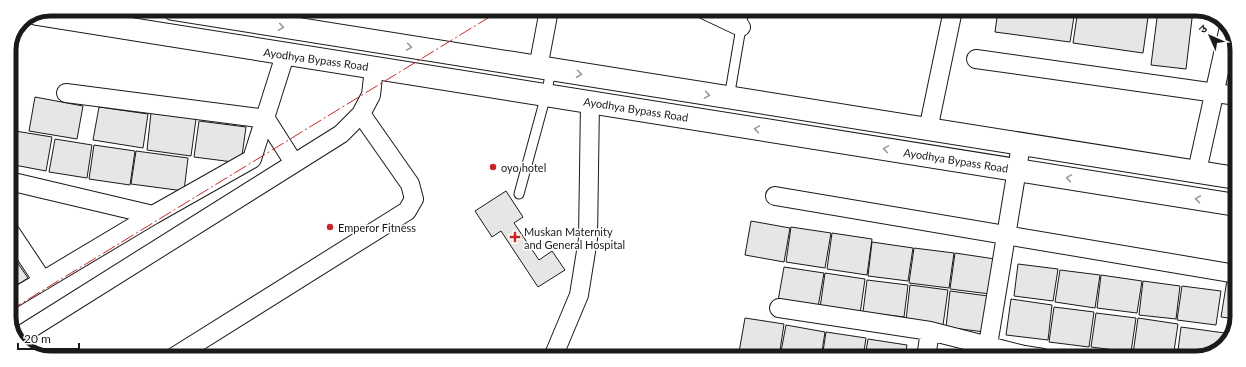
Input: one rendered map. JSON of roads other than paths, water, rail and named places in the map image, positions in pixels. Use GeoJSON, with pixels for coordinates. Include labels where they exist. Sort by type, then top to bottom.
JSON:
{"type":"FeatureCollection","features":[{"type":"Feature","properties":{"kind":"main road","name":"Ayodhya Bypass Road"},"geometry":{"type":"LineString","coordinates":[[50,16],[285,55],[1230,204]]}},
{"type":"Feature","properties":{"kind":"main road"},"geometry":{"type":"LineString","coordinates":[[216,16],[1230,177]]}},
{"type":"Feature","properties":{"kind":"street"},"geometry":{"type":"LineString","coordinates":[[545,69],[549,16]]}},
{"type":"Feature","properties":{"kind":"street"},"geometry":{"type":"LineString","coordinates":[[928,130],[952,16]]}},
{"type":"Feature","properties":{"kind":"street"},"geometry":{"type":"LineString","coordinates":[[1197,172],[1227,37]]}},
{"type":"Feature","properties":{"kind":"street"},"geometry":{"type":"LineString","coordinates":[[16,297],[152,215],[252,159],[266,119],[285,55]]}},
{"type":"Feature","properties":{"kind":"street"},"geometry":{"type":"LineString","coordinates":[[976,59],[1230,95]]}},
{"type":"Feature","properties":{"kind":"street"},"geometry":{"type":"LineString","coordinates":[[21,335],[341,134],[361,114],[372,95],[374,68]]}},
{"type":"Feature","properties":{"kind":"street"},"geometry":{"type":"LineString","coordinates":[[66,93],[266,119]]}},
{"type":"Feature","properties":{"kind":"street"},"geometry":{"type":"LineString","coordinates":[[556,351],[579,295],[588,238],[590,102]]}},
{"type":"Feature","properties":{"kind":"street"},"geometry":{"type":"LineString","coordinates":[[184,351],[407,211],[414,199],[410,184],[361,114]]}},
{"type":"Feature","properties":{"kind":"street"},"geometry":{"type":"LineString","coordinates":[[266,119],[294,163]]}},
{"type":"Feature","properties":{"kind":"street"},"geometry":{"type":"LineString","coordinates":[[988,345],[1021,145]]}},
{"type":"Feature","properties":{"kind":"street"},"geometry":{"type":"LineString","coordinates":[[16,183],[152,215]]}},
{"type":"Feature","properties":{"kind":"street"},"geometry":{"type":"LineString","coordinates":[[775,196],[1230,273]]}},
{"type":"Feature","properties":{"kind":"street"},"geometry":{"type":"LineString","coordinates":[[16,240],[43,281]]}},
{"type":"Feature","properties":{"kind":"street"},"geometry":{"type":"LineString","coordinates":[[779,308],[930,331],[988,345],[1006,351]]}},
{"type":"Feature","properties":{"kind":"street"},"geometry":{"type":"LineString","coordinates":[[927,351],[930,331]]}},
{"type":"Feature","properties":{"kind":"lane"},"geometry":{"type":"LineString","coordinates":[[729,98],[742,18]]}},
{"type":"Feature","properties":{"kind":"lane"},"geometry":{"type":"LineString","coordinates":[[519,194],[546,95],[545,69]]}},
{"type":"Feature","properties":{"kind":"place","name":"oyo hotel"},"geometry":{"type":"Point","coordinates":[493,167]}},
{"type":"Feature","properties":{"kind":"place","name":"Emperor Fitness"},"geometry":{"type":"Point","coordinates":[330,227]}},
{"type":"Feature","properties":{"kind":"place","name":"Muskan Maternity and General Hospital"},"geometry":{"type":"Point","coordinates":[515,237]}}]}
